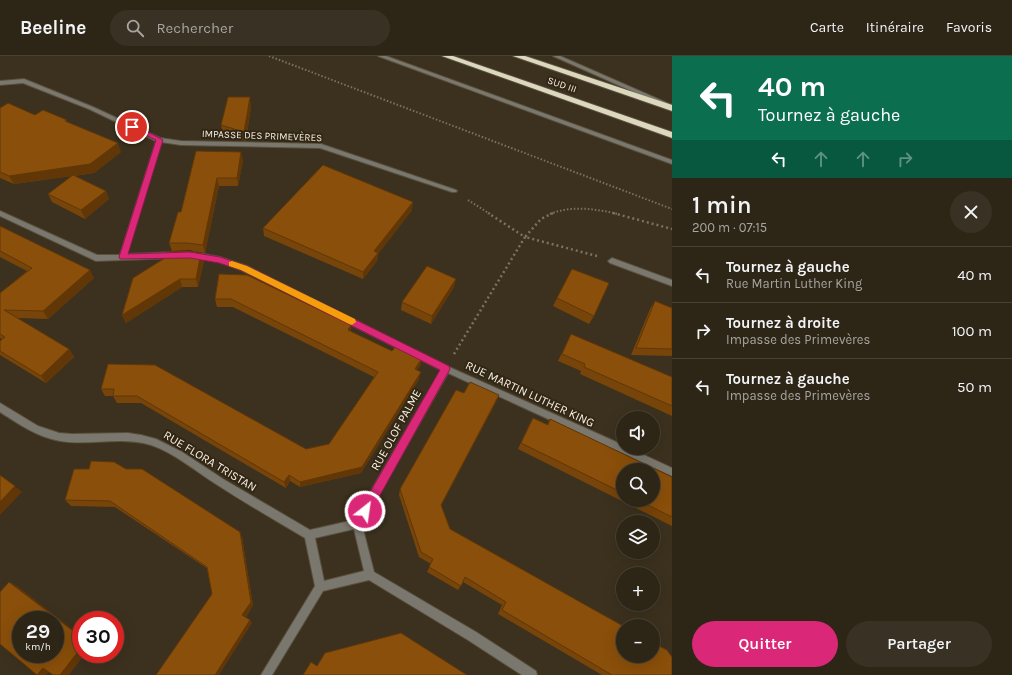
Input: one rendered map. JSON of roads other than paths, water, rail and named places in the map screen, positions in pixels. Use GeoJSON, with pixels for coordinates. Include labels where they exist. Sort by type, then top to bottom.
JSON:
{"type":"FeatureCollection","features":[{"type":"Feature","properties":{"kind":"highway","name":"SUD III"},"geometry":{"type":"LineString","coordinates":[[446,56],[672,135]]}},
{"type":"Feature","properties":{"kind":"highway","name":"SUD III"},"geometry":{"type":"LineString","coordinates":[[517,56],[672,108]]}},
{"type":"Feature","properties":{"kind":"street"},"geometry":{"type":"LineString","coordinates":[[382,56],[672,162]]}},
{"type":"Feature","properties":{"kind":"street"},"geometry":{"type":"LineString","coordinates":[[556,56],[672,108]]}},
{"type":"Feature","properties":{"kind":"street","name":"IMPASSE DES PRIMEVÈRES"},"geometry":{"type":"LineString","coordinates":[[0,83],[24,81],[92,108],[160,140],[181,143],[321,146],[454,191]]}},
{"type":"Feature","properties":{"kind":"street"},"geometry":{"type":"LineString","coordinates":[[123,257],[160,140]]}},
{"type":"Feature","properties":{"kind":"street","name":"RUE MARTIN LUTHER KING"},"geometry":{"type":"LineString","coordinates":[[0,213],[96,258],[190,255],[220,260],[244,268],[446,369],[672,472]]}},
{"type":"Feature","properties":{"kind":"street"},"geometry":{"type":"LineString","coordinates":[[612,261],[672,284]]}},
{"type":"Feature","properties":{"kind":"street","name":"RUE OLOF PALME"},"geometry":{"type":"LineString","coordinates":[[357,524],[446,369]]}},
{"type":"Feature","properties":{"kind":"street","name":"RUE FLORA TRISTAN"},"geometry":{"type":"LineString","coordinates":[[0,407],[25,424],[48,435],[69,437],[135,438],[151,441],[170,450],[221,483],[309,535]]}},
{"type":"Feature","properties":{"kind":"street"},"geometry":{"type":"LineString","coordinates":[[266,675],[320,587],[309,535],[357,524],[370,575]]}},
{"type":"Feature","properties":{"kind":"street"},"geometry":{"type":"LineString","coordinates":[[320,587],[370,575],[472,636],[532,675]]}}]}
